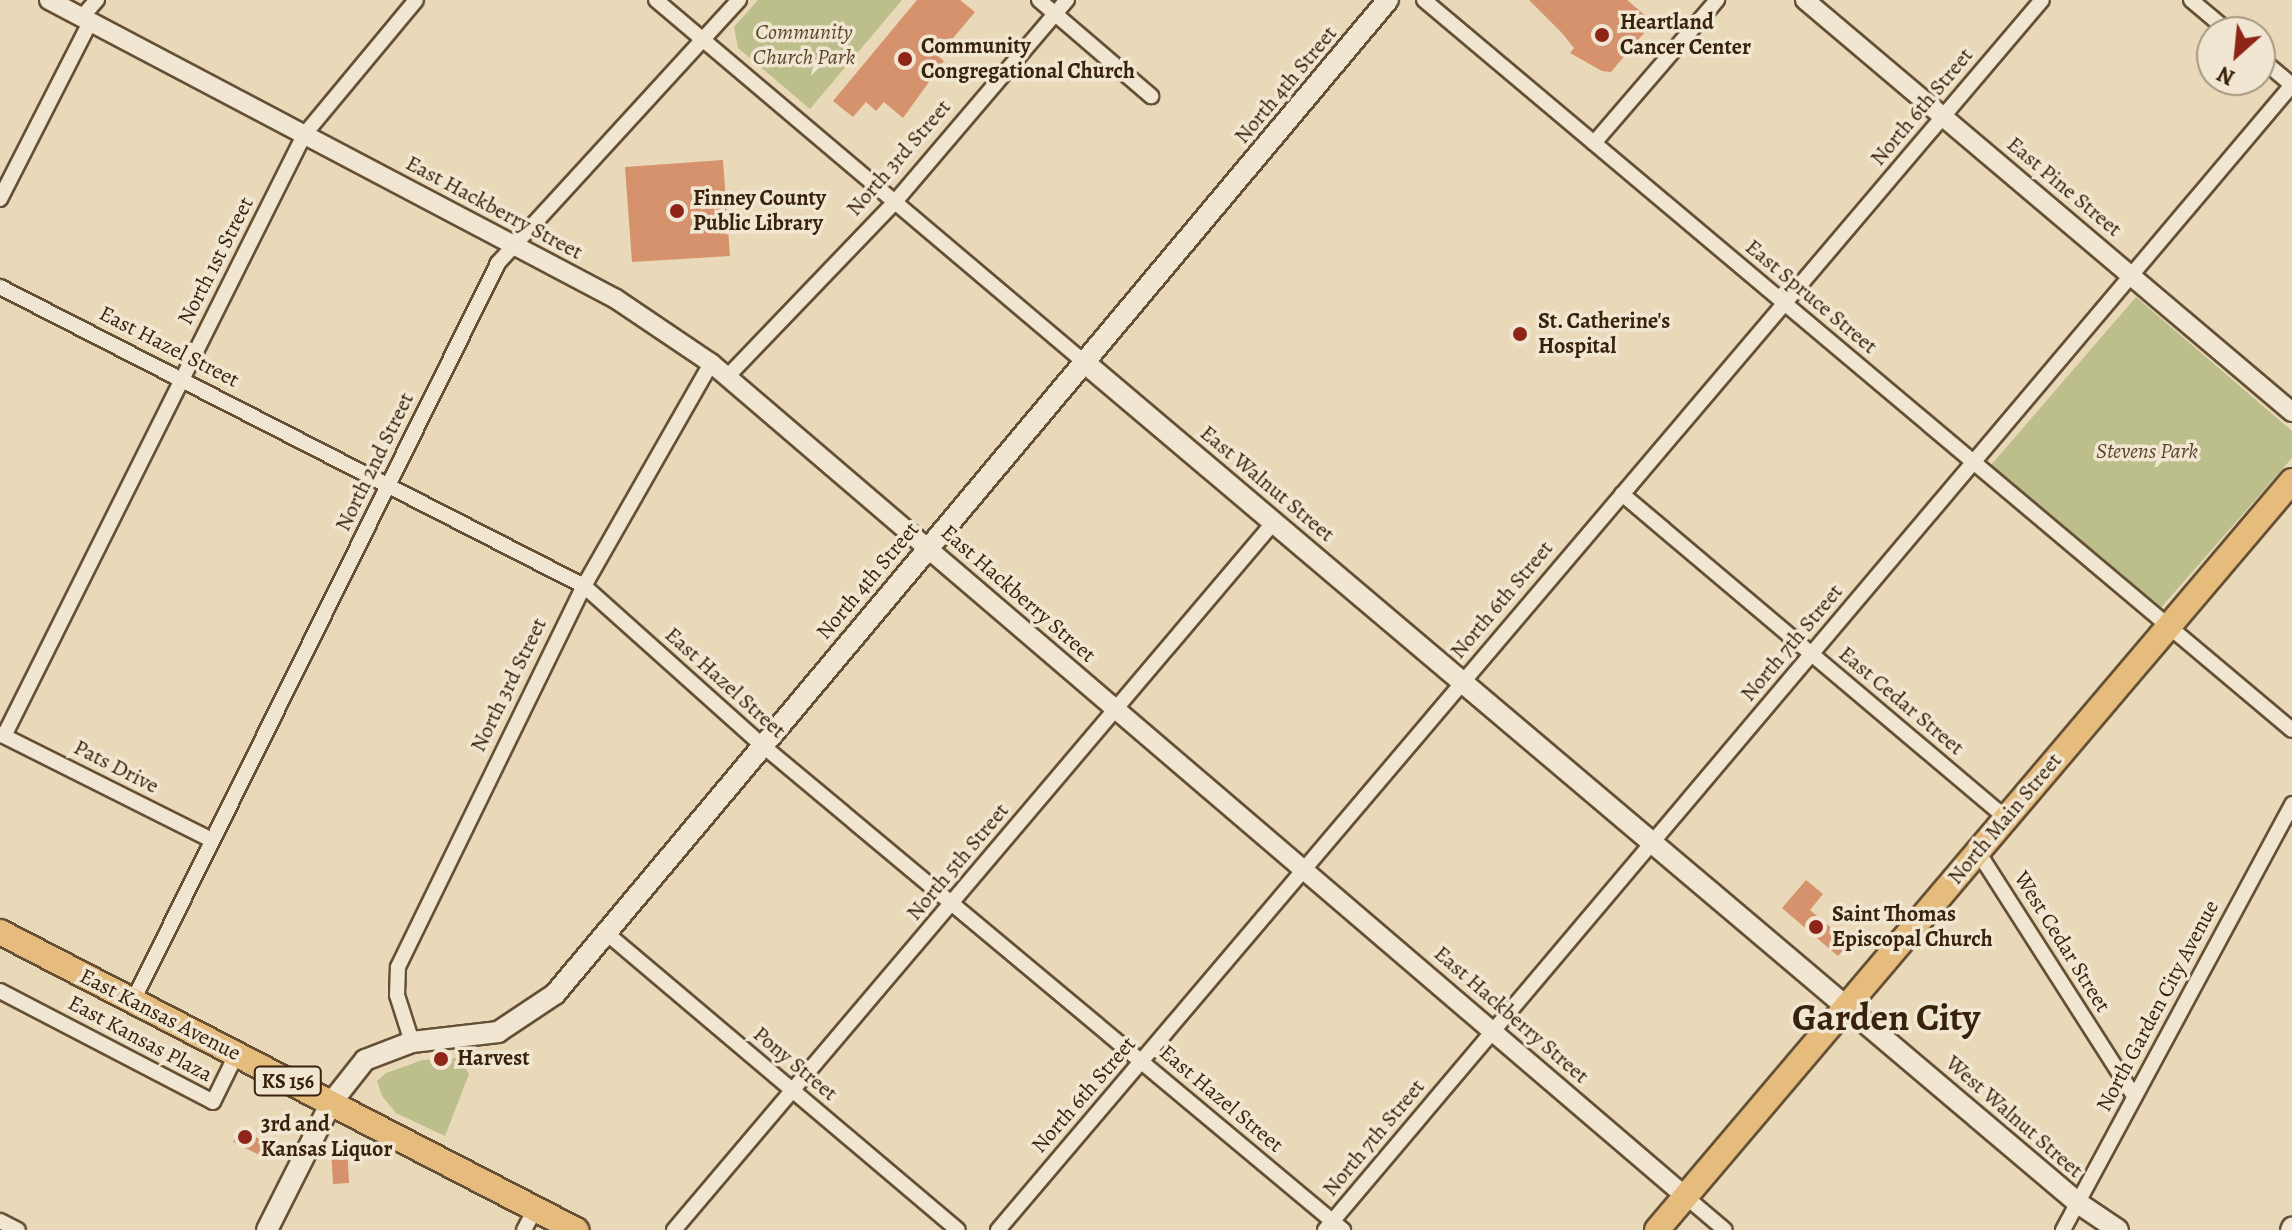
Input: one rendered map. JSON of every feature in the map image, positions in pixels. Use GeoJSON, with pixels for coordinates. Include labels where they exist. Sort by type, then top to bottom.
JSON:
{"type":"FeatureCollection","features":[{"type":"Feature","properties":{"kind":"main road","name":"North 4th Street"},"geometry":{"type":"LineString","coordinates":[[331,1103],[365,1060],[412,1042],[498,1032],[529,1016],[555,994],[604,931],[1388,0]]}},
{"type":"Feature","properties":{"kind":"main road","name":"East Walnut Street"},"geometry":{"type":"LineString","coordinates":[[1084,362],[1847,1005]]}},
{"type":"Feature","properties":{"kind":"main road","name":"North Main Street"},"geometry":{"type":"LineString","coordinates":[[1657,1230],[2292,481]]}},
{"type":"Feature","properties":{"kind":"main road","name":"East Kansas Avenue"},"geometry":{"type":"LineString","coordinates":[[0,932],[331,1103],[530,1219],[576,1230]]}},
{"type":"Feature","properties":{"kind":"main road","name":"West Walnut Street"},"geometry":{"type":"LineString","coordinates":[[1847,1005],[2078,1203],[2118,1230]]}},
{"type":"Feature","properties":{"kind":"main road"},"geometry":{"type":"LineString","coordinates":[[267,1230],[331,1103]]}},
{"type":"Feature","properties":{"kind":"street","name":"East Hackberry Street"},"geometry":{"type":"LineString","coordinates":[[49,0],[616,299],[711,363],[1685,1196]]}},
{"type":"Feature","properties":{"kind":"street"},"geometry":{"type":"LineString","coordinates":[[0,199],[97,0]]}},
{"type":"Feature","properties":{"kind":"street","name":"North 1st Street"},"geometry":{"type":"LineString","coordinates":[[2,735],[304,135],[416,0]]}},
{"type":"Feature","properties":{"kind":"street","name":"East Walnut Street"},"geometry":{"type":"LineString","coordinates":[[656,0],[1084,362]]}},
{"type":"Feature","properties":{"kind":"street","name":"North 2nd Street"},"geometry":{"type":"LineString","coordinates":[[133,1001],[498,263],[739,0]]}},
{"type":"Feature","properties":{"kind":"street"},"geometry":{"type":"LineString","coordinates":[[1039,0],[1151,96]]}},
{"type":"Feature","properties":{"kind":"street","name":"North 3rd Street"},"geometry":{"type":"LineString","coordinates":[[727,377],[894,203],[1067,0]]}},
{"type":"Feature","properties":{"kind":"street","name":"East Spruce Street"},"geometry":{"type":"LineString","coordinates":[[1424,0],[2292,730]]}},
{"type":"Feature","properties":{"kind":"street"},"geometry":{"type":"LineString","coordinates":[[1594,143],[1717,0]]}},
{"type":"Feature","properties":{"kind":"street","name":"East Pine Street"},"geometry":{"type":"LineString","coordinates":[[1805,0],[2292,412]]}},
{"type":"Feature","properties":{"kind":"street","name":"North 6th Street"},"geometry":{"type":"LineString","coordinates":[[998,1230],[2042,0]]}},
{"type":"Feature","properties":{"kind":"street"},"geometry":{"type":"LineString","coordinates":[[2191,0],[2210,16]]}},
{"type":"Feature","properties":{"kind":"street"},"geometry":{"type":"LineString","coordinates":[[2276,72],[2292,85]]}},
{"type":"Feature","properties":{"kind":"street","name":"North 7th Street"},"geometry":{"type":"LineString","coordinates":[[1333,1227],[1493,1032],[2292,85]]}},
{"type":"Feature","properties":{"kind":"street","name":"East Hazel Street"},"geometry":{"type":"LineString","coordinates":[[0,287],[584,586],[762,745],[1142,1062],[1333,1227]]}},
{"type":"Feature","properties":{"kind":"street","name":"North 3rd Street"},"geometry":{"type":"LineString","coordinates":[[412,1042],[397,995],[398,967],[584,586],[711,363]]}},
{"type":"Feature","properties":{"kind":"street","name":"East Cedar Street"},"geometry":{"type":"LineString","coordinates":[[1622,494],[2006,818]]}},
{"type":"Feature","properties":{"kind":"street","name":"North 5th Street"},"geometry":{"type":"LineString","coordinates":[[674,1230],[1274,522]]}},
{"type":"Feature","properties":{"kind":"street","name":"Pats Drive"},"geometry":{"type":"LineString","coordinates":[[2,735],[212,840]]}},
{"type":"Feature","properties":{"kind":"street","name":"North Garden City Avenue"},"geometry":{"type":"LineString","coordinates":[[2063,1230],[2292,804]]}},
{"type":"Feature","properties":{"kind":"street","name":"West Cedar Street"},"geometry":{"type":"LineString","coordinates":[[1978,852],[2134,1096]]}},
{"type":"Feature","properties":{"kind":"street","name":"Pony Street"},"geometry":{"type":"LineString","coordinates":[[604,931],[958,1230]]}},
{"type":"Feature","properties":{"kind":"street","name":"East Kansas Plaza"},"geometry":{"type":"LineString","coordinates":[[0,991],[213,1102],[236,1055]]}},
{"type":"Feature","properties":{"kind":"street"},"geometry":{"type":"LineString","coordinates":[[1685,1196],[1725,1230]]}},
{"type":"Feature","properties":{"kind":"street"},"geometry":{"type":"LineString","coordinates":[[0,1221],[18,1230]]}},
{"type":"Feature","properties":{"kind":"green space","name":"Community Church Park"},"geometry":{"type":"Polygon","coordinates":[[[758,0],[902,0],[810,109],[738,48],[734,27],[758,0]]]}},
{"type":"Feature","properties":{"kind":"green space","name":"Stevens Park"},"geometry":{"type":"Polygon","coordinates":[[[2136,297],[2292,431],[2292,458],[2159,610],[1991,465],[2136,297]]]}},
{"type":"Feature","properties":{"kind":"green space"},"geometry":{"type":"Polygon","coordinates":[[[459,1058],[469,1074],[445,1136],[396,1113],[382,1096],[377,1081],[386,1073],[423,1060],[459,1058]]]}},
{"type":"Feature","properties":{"kind":"building","name":"Community Congregational Church"},"geometry":{"type":"Polygon","coordinates":[[[917,0],[960,0],[975,12],[938,56],[944,61],[903,118],[884,102],[876,111],[866,102],[853,117],[833,101],[917,0]]]}},
{"type":"Feature","properties":{"kind":"building","name":"Heartland Cancer Center"},"geometry":{"type":"Polygon","coordinates":[[[1529,0],[1627,0],[1646,16],[1636,27],[1644,33],[1611,72],[1602,71],[1570,53],[1574,48],[1529,0]]]}},
{"type":"Feature","properties":{"kind":"building","name":"Finney County Public Library"},"geometry":{"type":"Polygon","coordinates":[[[723,160],[730,256],[632,262],[625,167],[723,160]]]}},
{"type":"Feature","properties":{"kind":"building","name":"Saint Thomas Episcopal Church"},"geometry":{"type":"Polygon","coordinates":[[[1806,880],[1823,894],[1810,910],[1849,943],[1838,956],[1782,908],[1806,880]]]}},
{"type":"Feature","properties":{"kind":"building","name":"3rd and Kansas Liquor"},"geometry":{"type":"Polygon","coordinates":[[[239,1129],[270,1144],[264,1157],[233,1142],[239,1129]]]}},
{"type":"Feature","properties":{"kind":"building"},"geometry":{"type":"Polygon","coordinates":[[[347,1148],[349,1183],[333,1184],[331,1149],[347,1148]]]}},
{"type":"Feature","properties":{"kind":"place","name":"Heartland Cancer Center"},"geometry":{"type":"Point","coordinates":[1602,35]}},
{"type":"Feature","properties":{"kind":"place","name":"Community Congregational Church"},"geometry":{"type":"Point","coordinates":[905,59]}},
{"type":"Feature","properties":{"kind":"place","name":"Finney County Public Library"},"geometry":{"type":"Point","coordinates":[677,211]}},
{"type":"Feature","properties":{"kind":"place","name":"St. Catherine's Hospital"},"geometry":{"type":"Point","coordinates":[1520,334]}},
{"type":"Feature","properties":{"kind":"place","name":"Saint Thomas Episcopal Church"},"geometry":{"type":"Point","coordinates":[1816,927]}},
{"type":"Feature","properties":{"kind":"place","name":"Harvest"},"geometry":{"type":"Point","coordinates":[441,1059]}},
{"type":"Feature","properties":{"kind":"place","name":"3rd and Kansas Liquor"},"geometry":{"type":"Point","coordinates":[245,1137]}},
{"type":"Feature","properties":{"kind":"district","name":"Garden City"},"geometry":{"type":"Point","coordinates":[1886,1018]}}]}
